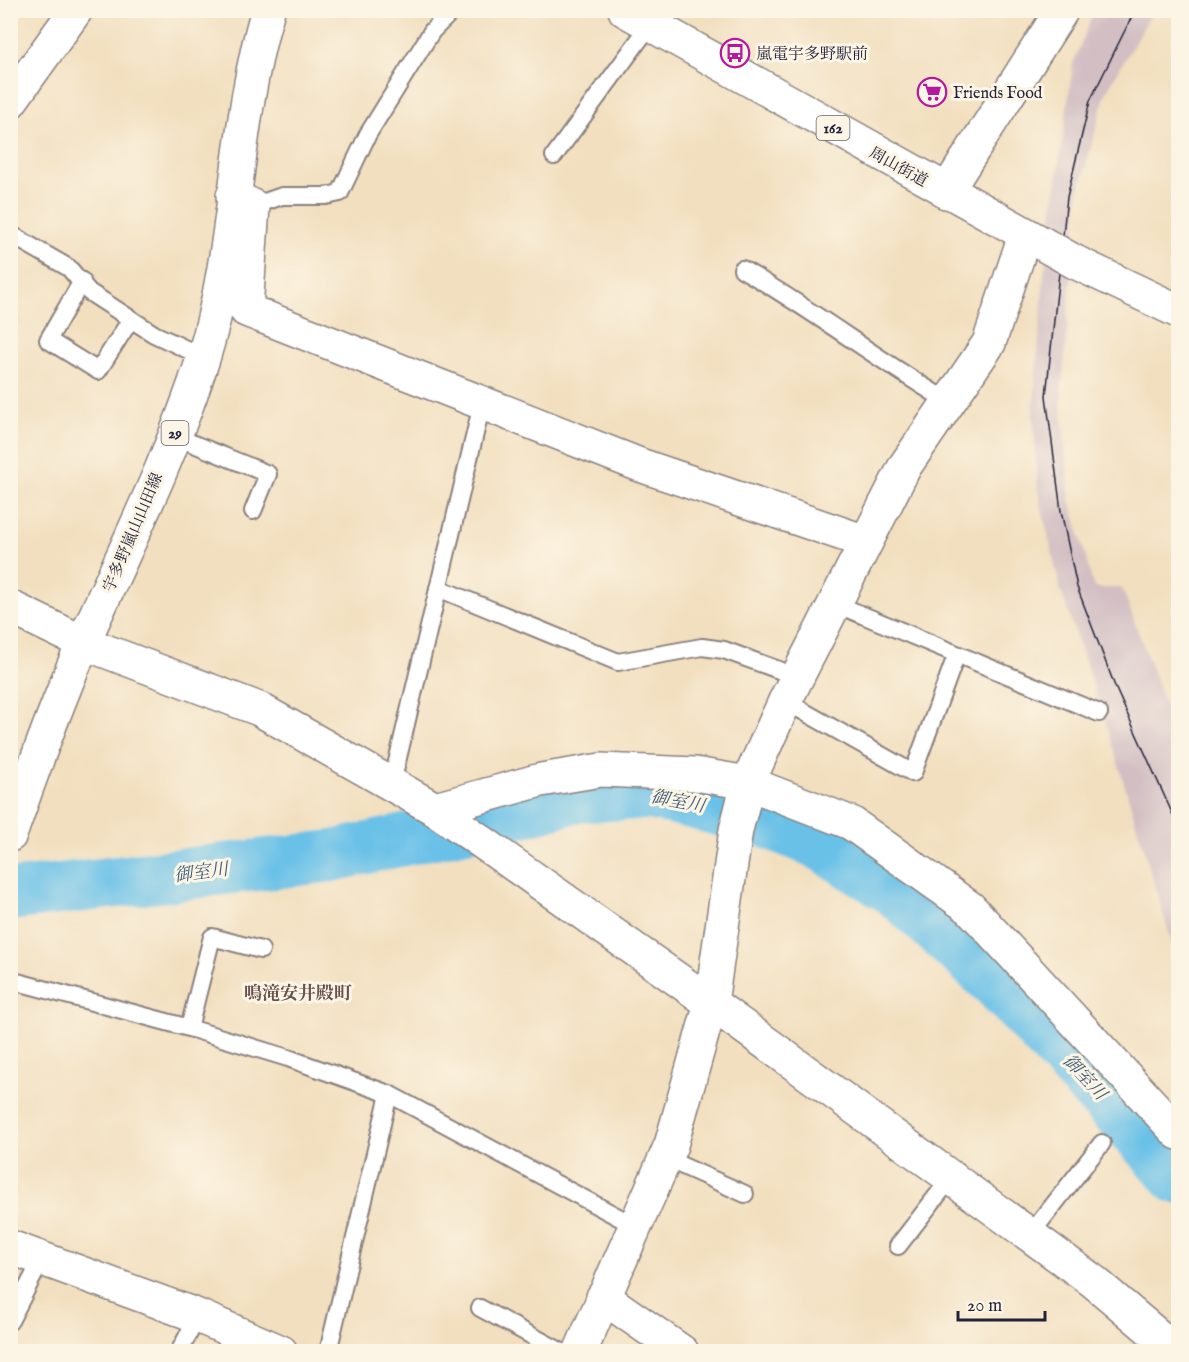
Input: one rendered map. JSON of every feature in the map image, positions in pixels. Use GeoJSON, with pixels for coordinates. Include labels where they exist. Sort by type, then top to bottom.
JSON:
{"type":"FeatureCollection","features":[{"type":"Feature","properties":{"kind":"main road"},"geometry":{"type":"LineString","coordinates":[[10,102],[75,10]]}},
{"type":"Feature","properties":{"kind":"main road","name":"宇多野嵐山山田線"},"geometry":{"type":"LineString","coordinates":[[10,835],[17,794],[174,436],[203,357],[243,201],[261,34],[268,10]]}},
{"type":"Feature","properties":{"kind":"main road"},"geometry":{"type":"LineString","coordinates":[[946,192],[1062,10]]}},
{"type":"Feature","properties":{"kind":"main road","name":"周山街道"},"geometry":{"type":"LineString","coordinates":[[638,18],[1034,240],[1179,311]]}},
{"type":"Feature","properties":{"kind":"main road"},"geometry":{"type":"LineString","coordinates":[[243,201],[246,310],[640,465],[866,542]]}},
{"type":"Feature","properties":{"kind":"main road"},"geometry":{"type":"LineString","coordinates":[[580,1352],[672,1145],[711,1003],[735,830],[747,787],[791,689],[905,466],[926,432],[989,343],[1034,240]]}},
{"type":"Feature","properties":{"kind":"main road"},"geometry":{"type":"LineString","coordinates":[[10,607],[84,643],[259,709],[392,783],[437,811],[711,1003],[1093,1281],[1177,1352]]}},
{"type":"Feature","properties":{"kind":"main road"},"geometry":{"type":"LineString","coordinates":[[437,811],[541,780],[601,770],[695,774],[747,787],[851,823],[970,908],[1179,1133]]}},
{"type":"Feature","properties":{"kind":"main road"},"geometry":{"type":"LineString","coordinates":[[10,1247],[198,1316],[281,1352]]}},
{"type":"Feature","properties":{"kind":"main road"},"geometry":{"type":"LineString","coordinates":[[603,1297],[682,1352]]}},
{"type":"Feature","properties":{"kind":"lane"},"geometry":{"type":"LineString","coordinates":[[243,201],[282,196],[326,196],[340,193],[368,134],[426,40],[453,10]]}},
{"type":"Feature","properties":{"kind":"lane"},"geometry":{"type":"LineString","coordinates":[[554,156],[638,18]]}},
{"type":"Feature","properties":{"kind":"lane"},"geometry":{"type":"LineString","coordinates":[[10,234],[69,268],[89,292],[154,334],[203,357]]}},
{"type":"Feature","properties":{"kind":"lane"},"geometry":{"type":"LineString","coordinates":[[742,269],[803,304],[949,402]]}},
{"type":"Feature","properties":{"kind":"lane"},"geometry":{"type":"LineString","coordinates":[[82,281],[48,340],[98,371],[131,319]]}},
{"type":"Feature","properties":{"kind":"lane"},"geometry":{"type":"LineString","coordinates":[[392,783],[482,404]]}},
{"type":"Feature","properties":{"kind":"lane"},"geometry":{"type":"LineString","coordinates":[[174,436],[268,474],[253,511]]}},
{"type":"Feature","properties":{"kind":"lane"},"geometry":{"type":"LineString","coordinates":[[438,588],[618,662],[702,647],[724,650],[791,689],[913,772],[956,656]]}},
{"type":"Feature","properties":{"kind":"lane"},"geometry":{"type":"LineString","coordinates":[[836,604],[956,656],[1099,713]]}},
{"type":"Feature","properties":{"kind":"lane"},"geometry":{"type":"LineString","coordinates":[[189,1028],[212,938],[261,950]]}},
{"type":"Feature","properties":{"kind":"lane"},"geometry":{"type":"LineString","coordinates":[[10,980],[189,1028],[288,1058],[389,1094],[635,1226]]}},
{"type":"Feature","properties":{"kind":"lane"},"geometry":{"type":"LineString","coordinates":[[328,1352],[389,1094]]}},
{"type":"Feature","properties":{"kind":"lane"},"geometry":{"type":"LineString","coordinates":[[1029,1236],[1102,1143]]}},
{"type":"Feature","properties":{"kind":"lane"},"geometry":{"type":"LineString","coordinates":[[665,1158],[745,1194]]}},
{"type":"Feature","properties":{"kind":"lane"},"geometry":{"type":"LineString","coordinates":[[898,1246],[950,1179]]}},
{"type":"Feature","properties":{"kind":"lane"},"geometry":{"type":"LineString","coordinates":[[10,1321],[42,1258]]}},
{"type":"Feature","properties":{"kind":"lane"},"geometry":{"type":"LineString","coordinates":[[480,1308],[562,1352]]}},
{"type":"Feature","properties":{"kind":"lane"},"geometry":{"type":"LineString","coordinates":[[179,1352],[198,1316]]}},
{"type":"Feature","properties":{"kind":"shaded area"},"geometry":{"type":"Polygon","coordinates":[[[1094,11],[1153,11],[1106,92],[1079,190],[1061,398],[1070,499],[1094,588],[1122,588],[1178,739],[1178,963],[1109,733],[1060,588],[1038,491],[1033,414],[1044,274],[1073,64],[1094,11]]]}},
{"type":"Feature","properties":{"kind":"waterway","name":"御室川"},"geometry":{"type":"LineString","coordinates":[[10,895],[332,856],[466,826],[579,796],[649,794],[675,799],[766,822],[816,842],[895,891],[996,983],[1178,1178]]}},
{"type":"Feature","properties":{"kind":"tram line"},"geometry":{"type":"LineString","coordinates":[[1135,10],[1090,101],[1067,197],[1046,396],[1061,511],[1077,587],[1116,689],[1178,826]]}},
{"type":"Feature","properties":{"kind":"place","name":"嵐電宇多野駅前"},"geometry":{"type":"Point","coordinates":[735,53]}},
{"type":"Feature","properties":{"kind":"place","name":"Friends Food"},"geometry":{"type":"Point","coordinates":[932,92]}},
{"type":"Feature","properties":{"kind":"district","name":"鳴滝安井殿町"},"geometry":{"type":"Point","coordinates":[298,993]}}]}
